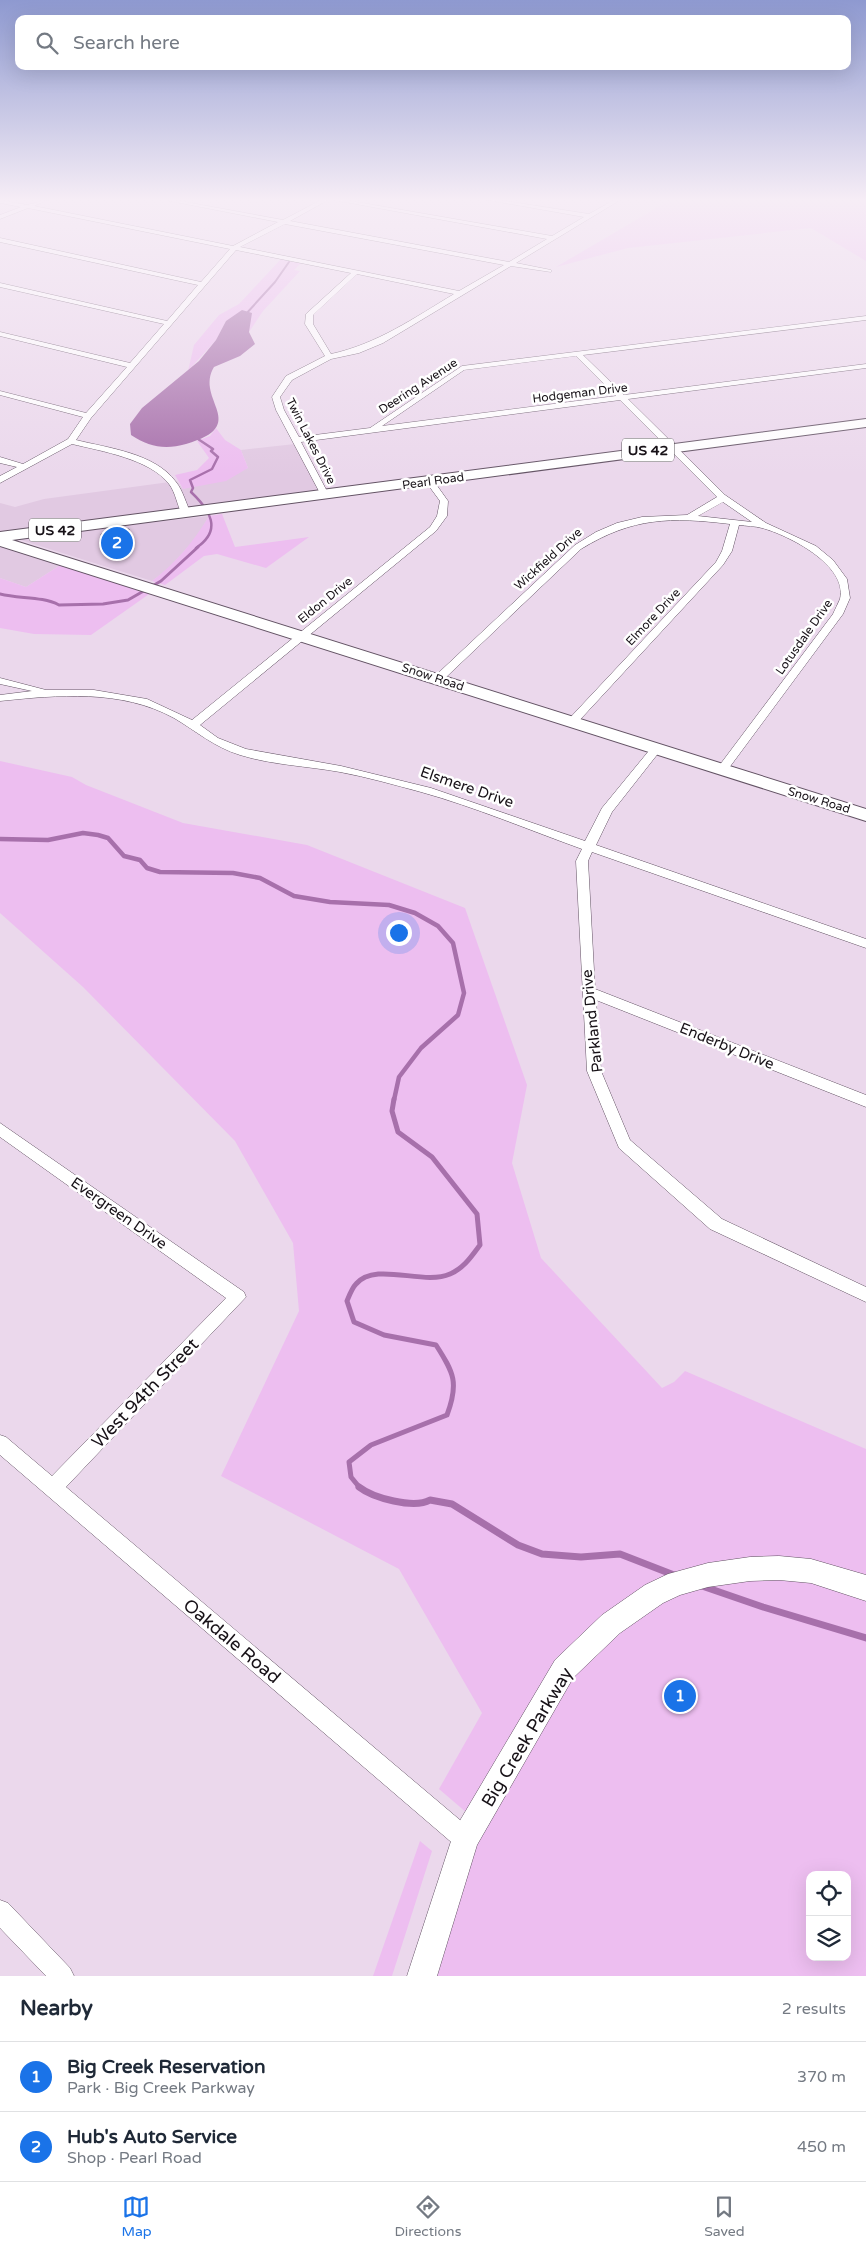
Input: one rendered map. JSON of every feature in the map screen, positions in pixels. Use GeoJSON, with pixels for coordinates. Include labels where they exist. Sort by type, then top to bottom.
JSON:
{"type":"FeatureCollection","features":[{"type":"Feature","properties":{"kind":"main road","name":"Pearl Road"},"geometry":{"type":"LineString","coordinates":[[0,537],[208,512],[672,447],[866,423]]}},
{"type":"Feature","properties":{"kind":"main road"},"geometry":{"type":"LineString","coordinates":[[42,554],[38,549],[39,542],[46,536],[64,529]]}},
{"type":"Feature","properties":{"kind":"main road","name":"Snow Road"},"geometry":{"type":"LineString","coordinates":[[0,541],[302,634],[656,749],[866,814]]}},
{"type":"Feature","properties":{"kind":"street"},"geometry":{"type":"LineString","coordinates":[[32,292],[167,323]]}},
{"type":"Feature","properties":{"kind":"street"},"geometry":{"type":"LineString","coordinates":[[0,480],[71,441],[88,416],[195,292]]}},
{"type":"Feature","properties":{"kind":"street"},"geometry":{"type":"LineString","coordinates":[[334,292],[310,314],[309,324],[329,357],[356,351],[380,341],[460,293]]}},
{"type":"Feature","properties":{"kind":"street","name":"Deering Avenue"},"geometry":{"type":"LineString","coordinates":[[372,430],[462,368],[866,318]]}},
{"type":"Feature","properties":{"kind":"street"},"geometry":{"type":"LineString","coordinates":[[0,334],[132,366]]}},
{"type":"Feature","properties":{"kind":"street","name":"Lotusdale Drive"},"geometry":{"type":"LineString","coordinates":[[579,355],[723,498],[763,525],[813,548],[830,562],[842,579],[845,598],[838,614],[722,770]]}},
{"type":"Feature","properties":{"kind":"street","name":"Twin Lakes Drive"},"geometry":{"type":"LineString","coordinates":[[324,495],[280,410],[276,397],[289,378],[329,357]]}},
{"type":"Feature","properties":{"kind":"street","name":"Hodgeman Drive"},"geometry":{"type":"LineString","coordinates":[[296,440],[624,399],[866,366]]}},
{"type":"Feature","properties":{"kind":"street"},"geometry":{"type":"LineString","coordinates":[[0,393],[88,416]]}},
{"type":"Feature","properties":{"kind":"street"},"geometry":{"type":"LineString","coordinates":[[71,441],[130,457],[157,469],[171,481],[186,514]]}},
{"type":"Feature","properties":{"kind":"street"},"geometry":{"type":"LineString","coordinates":[[0,460],[25,466]]}},
{"type":"Feature","properties":{"kind":"street","name":"Eldon Drive"},"geometry":{"type":"LineString","coordinates":[[192,726],[302,634],[434,529],[442,516],[444,501],[430,482]]}},
{"type":"Feature","properties":{"kind":"street"},"geometry":{"type":"LineString","coordinates":[[690,516],[723,498]]}},
{"type":"Feature","properties":{"kind":"street","name":"Wickfield Drive"},"geometry":{"type":"LineString","coordinates":[[438,679],[578,547],[596,534],[625,523],[668,517],[690,516],[763,525]]}},
{"type":"Feature","properties":{"kind":"street","name":"Elmore Drive"},"geometry":{"type":"LineString","coordinates":[[573,721],[720,564],[727,551],[735,522]]}},
{"type":"Feature","properties":{"kind":"street","name":"Elsmere Drive"},"geometry":{"type":"LineString","coordinates":[[0,681],[54,692]]}},
{"type":"Feature","properties":{"kind":"street","name":"Elsmere Drive"},"geometry":{"type":"LineString","coordinates":[[0,698],[54,692],[94,693],[130,697],[162,708],[214,740],[242,752],[403,783],[589,846],[866,944]]}},
{"type":"Feature","properties":{"kind":"street","name":"Parkland Drive"},"geometry":{"type":"LineString","coordinates":[[656,749],[606,811],[582,861],[594,1071],[624,1144],[716,1224],[866,1295]]}},
{"type":"Feature","properties":{"kind":"street","name":"Enderby Drive"},"geometry":{"type":"LineString","coordinates":[[588,992],[866,1101]]}},
{"type":"Feature","properties":{"kind":"street","name":"Evergreen Drive"},"geometry":{"type":"LineString","coordinates":[[0,1129],[238,1298]]}},
{"type":"Feature","properties":{"kind":"street","name":"West 94th Street"},"geometry":{"type":"LineString","coordinates":[[53,1488],[238,1298]]}},
{"type":"Feature","properties":{"kind":"street","name":"Oakdale Road"},"geometry":{"type":"LineString","coordinates":[[0,1443],[465,1839]]}},
{"type":"Feature","properties":{"kind":"street","name":"Big Creek Parkway"},"geometry":{"type":"LineString","coordinates":[[422,1976],[465,1839],[564,1669],[611,1624],[654,1594],[678,1583],[708,1574],[750,1569],[811,1571],[866,1588]]}},
{"type":"Feature","properties":{"kind":"street"},"geometry":{"type":"LineString","coordinates":[[0,1911],[62,1976]]}},
{"type":"Feature","properties":{"kind":"shaded area"},"geometry":{"type":"Polygon","coordinates":[[[250,292],[280,292],[263,311],[249,332],[249,322],[226,321],[216,340],[188,371],[194,345],[219,315],[239,304],[250,292]]]}},
{"type":"Feature","properties":{"kind":"shaded area"},"geometry":{"type":"Polygon","coordinates":[[[242,310],[252,313],[249,332],[255,344],[240,356],[214,367],[210,379],[210,390],[219,420],[215,429],[205,437],[171,447],[151,445],[131,435],[130,424],[142,408],[199,361],[216,340],[226,321],[242,310]]]}},
{"type":"Feature","properties":{"kind":"shaded area"},"geometry":{"type":"Polygon","coordinates":[[[216,428],[225,440],[241,450],[248,468],[226,481],[183,489],[175,475],[197,470],[209,458],[197,441],[210,436],[216,428]]]}},
{"type":"Feature","properties":{"kind":"shaded area"},"geometry":{"type":"Polygon","coordinates":[[[295,444],[320,493],[0,534],[0,503],[15,507],[44,499],[177,481],[183,489],[248,468],[241,450],[295,444]]]}},
{"type":"Feature","properties":{"kind":"shaded area"},"geometry":{"type":"Polygon","coordinates":[[[222,514],[235,547],[309,537],[266,568],[217,554],[204,556],[165,585],[152,581],[184,551],[209,516],[222,514]]]}},
{"type":"Feature","properties":{"kind":"shaded area"},"geometry":{"type":"Polygon","coordinates":[[[209,516],[197,537],[167,570],[152,581],[14,538],[209,516]]]}},
{"type":"Feature","properties":{"kind":"shaded area"},"geometry":{"type":"Polygon","coordinates":[[[0,545],[62,564],[26,587],[0,578],[0,545]]]}},
{"type":"Feature","properties":{"kind":"shaded area"},"geometry":{"type":"Polygon","coordinates":[[[62,564],[152,592],[91,635],[34,634],[0,628],[0,578],[26,587],[62,564]]]}},
{"type":"Feature","properties":{"kind":"shaded area"},"geometry":{"type":"Polygon","coordinates":[[[0,761],[72,777],[86,785],[183,823],[307,845],[465,908],[527,1085],[512,1163],[541,1258],[662,1388],[674,1382],[685,1371],[866,1449],[866,1976],[417,1976],[467,1813],[439,1789],[482,1713],[399,1569],[221,1476],[299,1311],[293,1243],[235,1141],[83,987],[0,913],[0,761]]]}},
{"type":"Feature","properties":{"kind":"shaded area"},"geometry":{"type":"Polygon","coordinates":[[[420,1841],[432,1851],[392,1976],[373,1976],[420,1841]]]}},
{"type":"Feature","properties":{"kind":"building"},"geometry":{"type":"Polygon","coordinates":[[[129,529],[132,540],[118,542],[116,531],[129,529]]]}},
{"type":"Feature","properties":{"kind":"building"},"geometry":{"type":"Polygon","coordinates":[[[115,532],[119,546],[104,548],[101,534],[115,532]]]}},
{"type":"Feature","properties":{"kind":"waterway"},"geometry":{"type":"LineString","coordinates":[[245,315],[266,292]]}},
{"type":"Feature","properties":{"kind":"waterway"},"geometry":{"type":"LineString","coordinates":[[195,437],[213,449],[211,451],[218,457],[212,469],[190,480],[193,488],[191,492],[204,506],[211,520],[209,534],[196,548]]}},
{"type":"Feature","properties":{"kind":"waterway"},"geometry":{"type":"LineString","coordinates":[[0,594],[45,600],[59,605],[103,604],[128,600],[161,581],[198,547]]}},
{"type":"Feature","properties":{"kind":"waterway"},"geometry":{"type":"LineString","coordinates":[[0,839],[48,840],[83,833],[98,835],[108,838],[124,856],[140,860],[147,868],[160,872],[233,873],[260,878],[294,896],[330,902],[389,905],[415,913],[438,926],[453,943],[464,993],[458,1015],[421,1048],[399,1077],[394,1100]]}},
{"type":"Feature","properties":{"kind":"waterway"},"geometry":{"type":"LineString","coordinates":[[359,1487],[351,1477],[349,1462],[371,1445],[447,1415],[454,1386],[451,1371],[436,1345],[384,1335],[354,1322],[347,1301],[351,1292],[356,1284],[365,1277],[375,1274],[427,1277],[439,1277],[450,1274],[463,1265],[480,1245],[477,1214],[432,1157],[398,1132],[392,1111],[394,1099]]}},
{"type":"Feature","properties":{"kind":"waterway"},"geometry":{"type":"LineString","coordinates":[[359,1487],[374,1495],[404,1503],[430,1500],[452,1504],[518,1545],[542,1554],[581,1557],[620,1554],[674,1575]]}},
{"type":"Feature","properties":{"kind":"waterway"},"geometry":{"type":"LineString","coordinates":[[702,1586],[763,1607],[866,1638]]}},
{"type":"Feature","properties":{"kind":"place","name":"Hub's Auto Service"},"geometry":{"type":"Point","coordinates":[117,543]}},
{"type":"Feature","properties":{"kind":"place","name":"Big Creek Reservation"},"geometry":{"type":"Point","coordinates":[680,1696]}}]}
